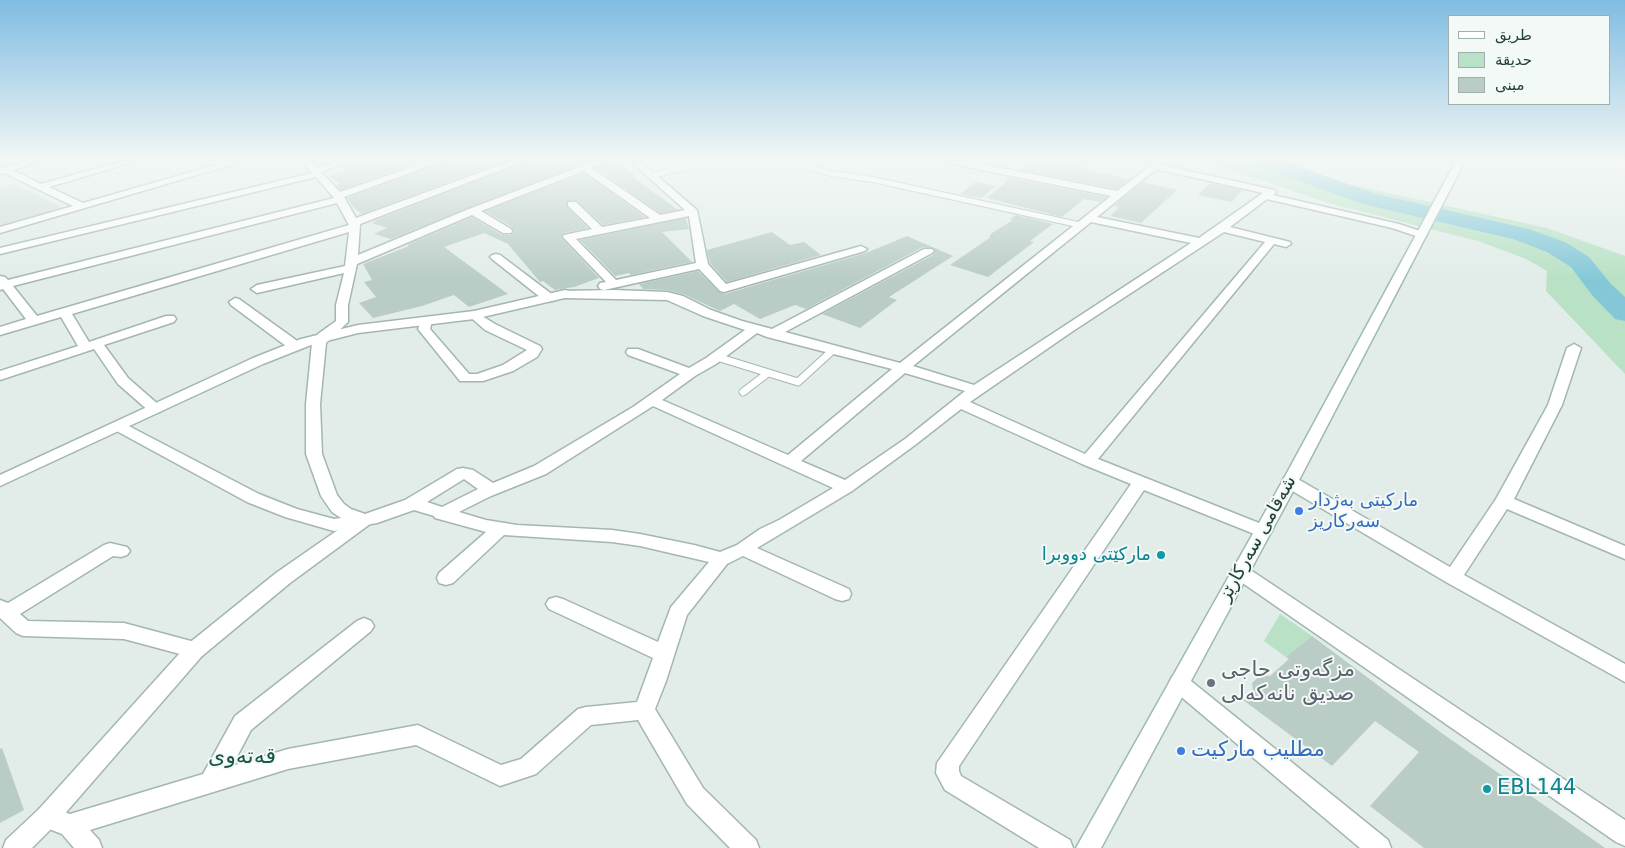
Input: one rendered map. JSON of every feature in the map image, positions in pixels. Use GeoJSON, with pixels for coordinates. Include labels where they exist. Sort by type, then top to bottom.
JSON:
{"type":"FeatureCollection","features":[{"type":"Feature","properties":{"kind":"street"},"geometry":{"type":"LineString","coordinates":[[69,201],[81,206]]}},
{"type":"Feature","properties":{"kind":"street"},"geometry":{"type":"LineString","coordinates":[[0,230],[100,201]]}},
{"type":"Feature","properties":{"kind":"street"},"geometry":{"type":"LineString","coordinates":[[0,251],[193,201]]}},
{"type":"Feature","properties":{"kind":"street"},"geometry":{"type":"LineString","coordinates":[[34,321],[2,283],[325,201]]}},
{"type":"Feature","properties":{"kind":"street"},"geometry":{"type":"LineString","coordinates":[[341,201],[355,224],[351,265],[342,306],[342,322],[323,337],[319,343],[313,404],[314,454],[333,502],[345,513],[364,520]]}},
{"type":"Feature","properties":{"kind":"street"},"geometry":{"type":"LineString","coordinates":[[0,331],[65,313],[355,224],[416,201]]}},
{"type":"Feature","properties":{"kind":"street"},"geometry":{"type":"LineString","coordinates":[[257,289],[351,265],[500,201]]}},
{"type":"Feature","properties":{"kind":"street"},"geometry":{"type":"LineString","coordinates":[[632,201],[657,218]]}},
{"type":"Feature","properties":{"kind":"street"},"geometry":{"type":"LineString","coordinates":[[680,201],[693,212],[702,265],[724,288],[861,249]]}},
{"type":"Feature","properties":{"kind":"street"},"geometry":{"type":"LineString","coordinates":[[791,461],[1110,201]]}},
{"type":"Feature","properties":{"kind":"street"},"geometry":{"type":"LineString","coordinates":[[644,710],[678,612],[721,560],[743,549],[766,532],[785,524],[846,487],[960,404],[976,390],[1222,228],[1260,201]]}},
{"type":"Feature","properties":{"kind":"street"},"geometry":{"type":"LineString","coordinates":[[1286,201],[1394,226],[1424,231]]}},
{"type":"Feature","properties":{"kind":"street","name":"شەقامی سەرکارێز"},"geometry":{"type":"LineString","coordinates":[[1088,848],[1290,482],[1440,201]]}},
{"type":"Feature","properties":{"kind":"street"},"geometry":{"type":"LineString","coordinates":[[572,204],[599,230]]}},
{"type":"Feature","properties":{"kind":"street"},"geometry":{"type":"LineString","coordinates":[[473,211],[507,231]]}},
{"type":"Feature","properties":{"kind":"street"},"geometry":{"type":"LineString","coordinates":[[614,284],[568,237],[693,212]]}},
{"type":"Feature","properties":{"kind":"street"},"geometry":{"type":"LineString","coordinates":[[1084,222],[1200,242]]}},
{"type":"Feature","properties":{"kind":"street"},"geometry":{"type":"LineString","coordinates":[[1222,228],[1286,244]]}},
{"type":"Feature","properties":{"kind":"street"},"geometry":{"type":"LineString","coordinates":[[1088,461],[1271,241]]}},
{"type":"Feature","properties":{"kind":"street"},"geometry":{"type":"LineString","coordinates":[[772,334],[928,251]]}},
{"type":"Feature","properties":{"kind":"street"},"geometry":{"type":"LineString","coordinates":[[496,257],[549,298]]}},
{"type":"Feature","properties":{"kind":"street"},"geometry":{"type":"LineString","coordinates":[[0,481],[295,346],[323,337],[358,329],[474,315],[702,265]]}},
{"type":"Feature","properties":{"kind":"street"},"geometry":{"type":"LineString","coordinates":[[565,294],[666,296],[679,299],[707,313],[754,329],[903,368],[976,390]]}},
{"type":"Feature","properties":{"kind":"street"},"geometry":{"type":"LineString","coordinates":[[235,302],[295,346]]}},
{"type":"Feature","properties":{"kind":"street"},"geometry":{"type":"LineString","coordinates":[[65,313],[122,381],[155,409]]}},
{"type":"Feature","properties":{"kind":"street"},"geometry":{"type":"LineString","coordinates":[[426,321],[424,328],[429,336],[465,378],[478,378],[493,373],[517,364],[532,354],[535,349],[490,327],[474,315]]}},
{"type":"Feature","properties":{"kind":"street"},"geometry":{"type":"LineString","coordinates":[[0,376],[170,319]]}},
{"type":"Feature","properties":{"kind":"street"},"geometry":{"type":"LineString","coordinates":[[441,514],[491,490],[540,470],[651,400],[690,372],[697,370],[717,357],[754,329]]}},
{"type":"Feature","properties":{"kind":"street"},"geometry":{"type":"LineString","coordinates":[[1453,577],[1504,501],[1555,405],[1574,348]]}},
{"type":"Feature","properties":{"kind":"street"},"geometry":{"type":"LineString","coordinates":[[633,352],[690,372]]}},
{"type":"Feature","properties":{"kind":"street"},"geometry":{"type":"LineString","coordinates":[[651,400],[846,487]]}},
{"type":"Feature","properties":{"kind":"street"},"geometry":{"type":"LineString","coordinates":[[960,404],[1088,461],[1263,531]]}},
{"type":"Feature","properties":{"kind":"street"},"geometry":{"type":"LineString","coordinates":[[118,426],[254,498],[291,513],[334,525],[377,517],[410,505],[463,473],[491,490]]}},
{"type":"Feature","properties":{"kind":"street"},"geometry":{"type":"LineString","coordinates":[[1061,848],[953,783],[947,773],[948,763],[1141,482]]}},
{"type":"Feature","properties":{"kind":"street"},"geometry":{"type":"LineString","coordinates":[[1290,482],[1625,674]]}},
{"type":"Feature","properties":{"kind":"street"},"geometry":{"type":"LineString","coordinates":[[1504,501],[1625,553]]}},
{"type":"Feature","properties":{"kind":"street"},"geometry":{"type":"LineString","coordinates":[[410,505],[420,506],[441,514],[500,529],[640,540],[686,549],[721,560]]}},
{"type":"Feature","properties":{"kind":"street"},"geometry":{"type":"LineString","coordinates":[[15,848],[47,817],[196,650],[283,578],[364,520]]}},
{"type":"Feature","properties":{"kind":"street"},"geometry":{"type":"LineString","coordinates":[[446,578],[500,529]]}},
{"type":"Feature","properties":{"kind":"street"},"geometry":{"type":"LineString","coordinates":[[121,551],[110,549],[4,610],[23,628],[124,631],[196,650]]}},
{"type":"Feature","properties":{"kind":"street"},"geometry":{"type":"LineString","coordinates":[[743,549],[842,594]]}},
{"type":"Feature","properties":{"kind":"street"},"geometry":{"type":"LineString","coordinates":[[1240,572],[1625,834]]}},
{"type":"Feature","properties":{"kind":"street"},"geometry":{"type":"LineString","coordinates":[[556,604],[664,654]]}},
{"type":"Feature","properties":{"kind":"street"},"geometry":{"type":"LineString","coordinates":[[211,782],[243,723],[364,626]]}},
{"type":"Feature","properties":{"kind":"street"},"geometry":{"type":"LineString","coordinates":[[1179,683],[1379,848]]}},
{"type":"Feature","properties":{"kind":"street"},"geometry":{"type":"LineString","coordinates":[[70,825],[288,759],[418,735],[500,776],[528,767],[586,716],[644,710]]}},
{"type":"Feature","properties":{"kind":"street"},"geometry":{"type":"LineString","coordinates":[[644,710],[695,796],[747,848]]}},
{"type":"Feature","properties":{"kind":"street"},"geometry":{"type":"LineString","coordinates":[[47,817],[70,825],[90,848]]}},
{"type":"Feature","properties":{"kind":"lane"},"geometry":{"type":"LineString","coordinates":[[977,201],[1084,222]]}},
{"type":"Feature","properties":{"kind":"lane"},"geometry":{"type":"LineString","coordinates":[[717,357],[798,382],[833,350]]}},
{"type":"Feature","properties":{"kind":"lane"},"geometry":{"type":"LineString","coordinates":[[743,392],[768,373]]}},
{"type":"Feature","properties":{"kind":"shaded area"},"geometry":{"type":"Polygon","coordinates":[[[0,201],[49,201],[64,208],[0,227],[0,201]]]}},
{"type":"Feature","properties":{"kind":"green space"},"geometry":{"type":"Polygon","coordinates":[[[1321,201],[1423,201],[1547,228],[1625,256],[1625,374],[1546,291],[1547,271],[1526,259],[1478,241],[1321,201]]]}},
{"type":"Feature","properties":{"kind":"green space"},"geometry":{"type":"Polygon","coordinates":[[[1280,614],[1312,636],[1286,657],[1264,641],[1280,614]]]}},
{"type":"Feature","properties":{"kind":"building"},"geometry":{"type":"Polygon","coordinates":[[[349,201],[398,201],[362,214],[349,201]]]}},
{"type":"Feature","properties":{"kind":"building"},"geometry":{"type":"Polygon","coordinates":[[[426,201],[489,201],[391,239],[374,234],[387,228],[372,223],[376,221],[374,221],[426,201]]]}},
{"type":"Feature","properties":{"kind":"building"},"geometry":{"type":"Polygon","coordinates":[[[512,201],[622,201],[645,217],[603,225],[577,201],[567,201],[567,207],[588,228],[564,233],[561,237],[599,278],[574,287],[555,290],[543,281],[540,282],[508,244],[484,233],[444,247],[508,294],[469,307],[454,295],[422,306],[373,318],[359,303],[376,297],[364,282],[372,280],[363,264],[409,246],[407,245],[472,217],[502,235],[511,235],[514,232],[512,227],[485,211],[512,201]]]}},
{"type":"Feature","properties":{"kind":"building"},"geometry":{"type":"Polygon","coordinates":[[[642,201],[665,201],[678,210],[660,213],[642,201]]]}},
{"type":"Feature","properties":{"kind":"building"},"geometry":{"type":"Polygon","coordinates":[[[997,201],[1082,201],[1062,217],[997,201]]]}},
{"type":"Feature","properties":{"kind":"building"},"geometry":{"type":"Polygon","coordinates":[[[1121,201],[1165,201],[1141,223],[1110,216],[1119,207],[1114,206],[1121,201]]]}},
{"type":"Feature","properties":{"kind":"building"},"geometry":{"type":"Polygon","coordinates":[[[1016,215],[1053,224],[1030,241],[1034,242],[988,277],[950,265],[991,237],[989,237],[992,233],[1013,220],[1010,219],[1016,215]]]}},
{"type":"Feature","properties":{"kind":"building"},"geometry":{"type":"Polygon","coordinates":[[[686,218],[689,229],[662,232],[692,262],[631,275],[629,273],[615,276],[580,240],[686,218]]]}},
{"type":"Feature","properties":{"kind":"building"},"geometry":{"type":"Polygon","coordinates":[[[772,232],[790,245],[804,242],[821,255],[727,282],[710,263],[707,250],[772,232]]]}},
{"type":"Feature","properties":{"kind":"building"},"geometry":{"type":"Polygon","coordinates":[[[907,236],[953,256],[889,297],[897,300],[860,328],[822,314],[933,255],[936,251],[933,248],[923,247],[806,309],[795,305],[760,319],[734,304],[720,311],[683,294],[667,290],[643,289],[639,284],[698,271],[719,292],[725,294],[866,253],[907,236]]]}},
{"type":"Feature","properties":{"kind":"building"},"geometry":{"type":"Polygon","coordinates":[[[1312,636],[1443,734],[1605,848],[1424,848],[1370,806],[1419,752],[1375,721],[1332,766],[1243,700],[1253,691],[1252,683],[1261,675],[1270,676],[1289,659],[1286,657],[1312,636]]]}},
{"type":"Feature","properties":{"kind":"building"},"geometry":{"type":"Polygon","coordinates":[[[2,748],[24,810],[0,823],[0,749],[2,748]]]}},
{"type":"Feature","properties":{"kind":"waterway"},"geometry":{"type":"LineString","coordinates":[[1378,201],[1521,234],[1556,247],[1580,262],[1601,289],[1625,313]]}},
{"type":"Feature","properties":{"kind":"place","name":"مارکیتی بەژدار سەرکاریز"},"geometry":{"type":"Point","coordinates":[1299,511]}},
{"type":"Feature","properties":{"kind":"place","name":"ماركێتى دووبرا"},"geometry":{"type":"Point","coordinates":[1161,555]}},
{"type":"Feature","properties":{"kind":"place","name":"مزگەوتی حاجی صدیق نانەکەلی"},"geometry":{"type":"Point","coordinates":[1211,683]}},
{"type":"Feature","properties":{"kind":"place","name":"مطلیب مارکیت"},"geometry":{"type":"Point","coordinates":[1181,751]}},
{"type":"Feature","properties":{"kind":"place","name":"EBL144"},"geometry":{"type":"Point","coordinates":[1487,789]}},
{"type":"Feature","properties":{"kind":"district","name":"قەتەوی"},"geometry":{"type":"Point","coordinates":[242,757]}}]}
